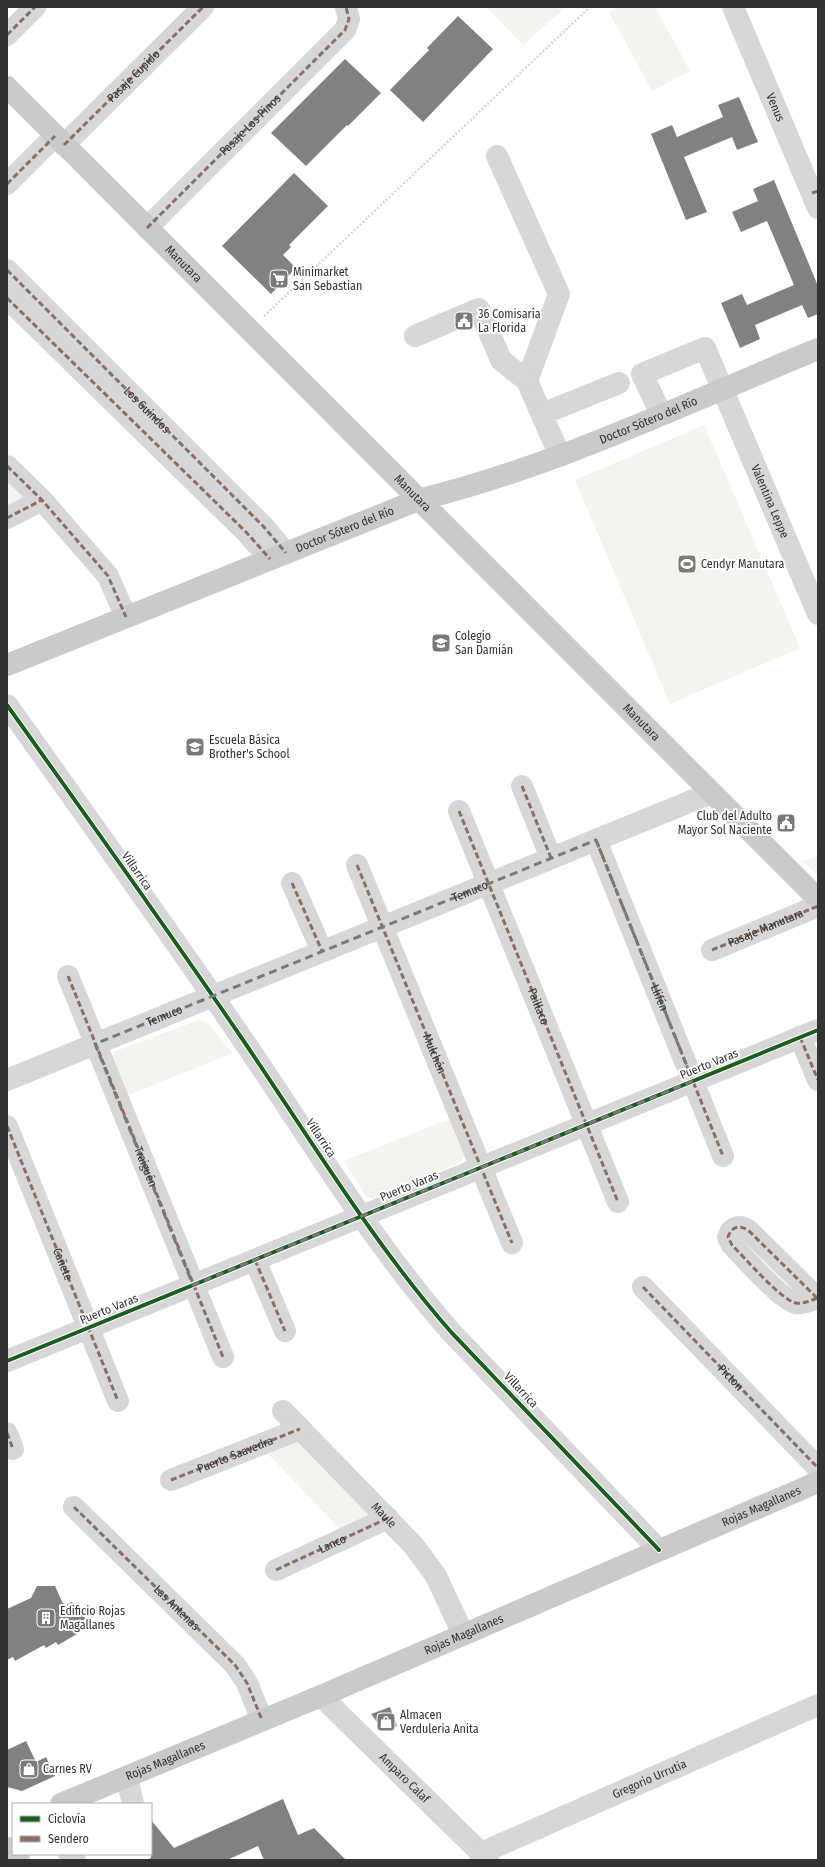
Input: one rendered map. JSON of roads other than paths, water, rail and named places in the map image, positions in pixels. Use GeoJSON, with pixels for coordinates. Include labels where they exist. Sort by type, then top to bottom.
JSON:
{"type":"FeatureCollection","features":[{"type":"Feature","properties":{"kind":"main road","name":"Manutara"},"geometry":{"type":"LineString","coordinates":[[7,87],[818,899]]}},
{"type":"Feature","properties":{"kind":"main road","name":"Doctor Sótero del Río"},"geometry":{"type":"LineString","coordinates":[[7,665],[418,500],[487,482],[560,456],[818,349]]}},
{"type":"Feature","properties":{"kind":"main road","name":"Rojas Magallanes"},"geometry":{"type":"LineString","coordinates":[[63,1803],[321,1696],[818,1482]]}},
{"type":"Feature","properties":{"kind":"main road","name":"Rojas Magallanes"},"geometry":{"type":"LineString","coordinates":[[87,1803],[118,1781]]}},
{"type":"Feature","properties":{"kind":"street"},"geometry":{"type":"LineString","coordinates":[[7,35],[35,7]]}},
{"type":"Feature","properties":{"kind":"street","name":"Pasaje Cupido"},"geometry":{"type":"LineString","coordinates":[[7,184],[60,140],[203,7]]}},
{"type":"Feature","properties":{"kind":"street","name":"Venus"},"geometry":{"type":"LineString","coordinates":[[733,7],[816,197]]}},
{"type":"Feature","properties":{"kind":"street","name":"Pasaje Los Pinos"},"geometry":{"type":"LineString","coordinates":[[147,228],[345,30],[348,13]]}},
{"type":"Feature","properties":{"kind":"street"},"geometry":{"type":"LineString","coordinates":[[497,156],[559,294],[527,381]]}},
{"type":"Feature","properties":{"kind":"street","name":"Los Guindos"},"geometry":{"type":"LineString","coordinates":[[7,270],[263,526],[278,556]]}},
{"type":"Feature","properties":{"kind":"street","name":"Los Guindos"},"geometry":{"type":"LineString","coordinates":[[7,298],[246,532],[278,556]]}},
{"type":"Feature","properties":{"kind":"street"},"geometry":{"type":"LineString","coordinates":[[415,336],[479,310],[501,360],[527,381],[560,456]]}},
{"type":"Feature","properties":{"kind":"street","name":"Valentina Leppe"},"geometry":{"type":"LineString","coordinates":[[661,414],[642,374],[705,348],[818,614]]}},
{"type":"Feature","properties":{"kind":"street"},"geometry":{"type":"LineString","coordinates":[[542,414],[619,383]]}},
{"type":"Feature","properties":{"kind":"street"},"geometry":{"type":"LineString","coordinates":[[7,466],[42,500],[108,576],[126,617]]}},
{"type":"Feature","properties":{"kind":"street"},"geometry":{"type":"LineString","coordinates":[[7,518],[42,500]]}},
{"type":"Feature","properties":{"kind":"street","name":"Villarrica"},"geometry":{"type":"LineString","coordinates":[[7,705],[213,996],[362,1216],[420,1294],[451,1332],[659,1550]]}},
{"type":"Feature","properties":{"kind":"street"},"geometry":{"type":"LineString","coordinates":[[522,786],[551,858]]}},
{"type":"Feature","properties":{"kind":"street","name":"Temuco"},"geometry":{"type":"LineString","coordinates":[[7,1080],[711,793]]}},
{"type":"Feature","properties":{"kind":"street","name":"Paillaco"},"geometry":{"type":"LineString","coordinates":[[459,811],[618,1202]]}},
{"type":"Feature","properties":{"kind":"street","name":"Llifén"},"geometry":{"type":"LineString","coordinates":[[596,840],[723,1156]]}},
{"type":"Feature","properties":{"kind":"street","name":"Mulchén"},"geometry":{"type":"LineString","coordinates":[[357,865],[512,1243]]}},
{"type":"Feature","properties":{"kind":"street"},"geometry":{"type":"LineString","coordinates":[[292,883],[322,951]]}},
{"type":"Feature","properties":{"kind":"street","name":"Pasaje Manutara"},"geometry":{"type":"LineString","coordinates":[[712,950],[818,906]]}},
{"type":"Feature","properties":{"kind":"street","name":"Traiguén"},"geometry":{"type":"LineString","coordinates":[[68,976],[223,1357]]}},
{"type":"Feature","properties":{"kind":"street","name":"Puerto Varas"},"geometry":{"type":"LineString","coordinates":[[7,1361],[809,1034],[818,1080]]}},
{"type":"Feature","properties":{"kind":"street","name":"Cañete"},"geometry":{"type":"LineString","coordinates":[[7,1126],[118,1402]]}},
{"type":"Feature","properties":{"kind":"street"},"geometry":{"type":"LineString","coordinates":[[255,1260],[286,1331]]}},
{"type":"Feature","properties":{"kind":"street","name":"Picton"},"geometry":{"type":"LineString","coordinates":[[643,1287],[818,1468]]}},
{"type":"Feature","properties":{"kind":"street","name":"Maule"},"geometry":{"type":"LineString","coordinates":[[283,1411],[414,1546],[436,1576],[463,1634]]}},
{"type":"Feature","properties":{"kind":"street","name":"Puerto Saavedra"},"geometry":{"type":"LineString","coordinates":[[172,1480],[300,1429]]}},
{"type":"Feature","properties":{"kind":"street","name":"Las Antenas"},"geometry":{"type":"LineString","coordinates":[[74,1507],[235,1665],[247,1683],[262,1720]]}},
{"type":"Feature","properties":{"kind":"street","name":"Lanco"},"geometry":{"type":"LineString","coordinates":[[276,1570],[388,1518]]}},
{"type":"Feature","properties":{"kind":"street","name":"Amparo Calaf"},"geometry":{"type":"LineString","coordinates":[[321,1696],[484,1856]]}},
{"type":"Feature","properties":{"kind":"street","name":"Gregorio Urrutia"},"geometry":{"type":"LineString","coordinates":[[484,1856],[818,1705]]}},
{"type":"Feature","properties":{"kind":"street"},"geometry":{"type":"LineString","coordinates":[[118,1781],[132,1803]]}},
{"type":"Feature","properties":{"kind":"place","name":"Minimarket San Sebastian"},"geometry":{"type":"Point","coordinates":[279,279]}},
{"type":"Feature","properties":{"kind":"place","name":"36 Comisaría La Florida"},"geometry":{"type":"Point","coordinates":[464,321]}},
{"type":"Feature","properties":{"kind":"place","name":"Cendyr Manutara"},"geometry":{"type":"Point","coordinates":[687,564]}},
{"type":"Feature","properties":{"kind":"place","name":"Colegio San Damián"},"geometry":{"type":"Point","coordinates":[441,643]}},
{"type":"Feature","properties":{"kind":"place","name":"Escuela Básica Brother's School"},"geometry":{"type":"Point","coordinates":[195,747]}},
{"type":"Feature","properties":{"kind":"place","name":"Club del Adulto Mayor Sol Naciente"},"geometry":{"type":"Point","coordinates":[786,823]}},
{"type":"Feature","properties":{"kind":"place","name":"Edificio Rojas Magallanes"},"geometry":{"type":"Point","coordinates":[46,1618]}},
{"type":"Feature","properties":{"kind":"place","name":"Almacen Verduleria Anita"},"geometry":{"type":"Point","coordinates":[386,1722]}},
{"type":"Feature","properties":{"kind":"place","name":"Carnes RV"},"geometry":{"type":"Point","coordinates":[29,1769]}}]}
